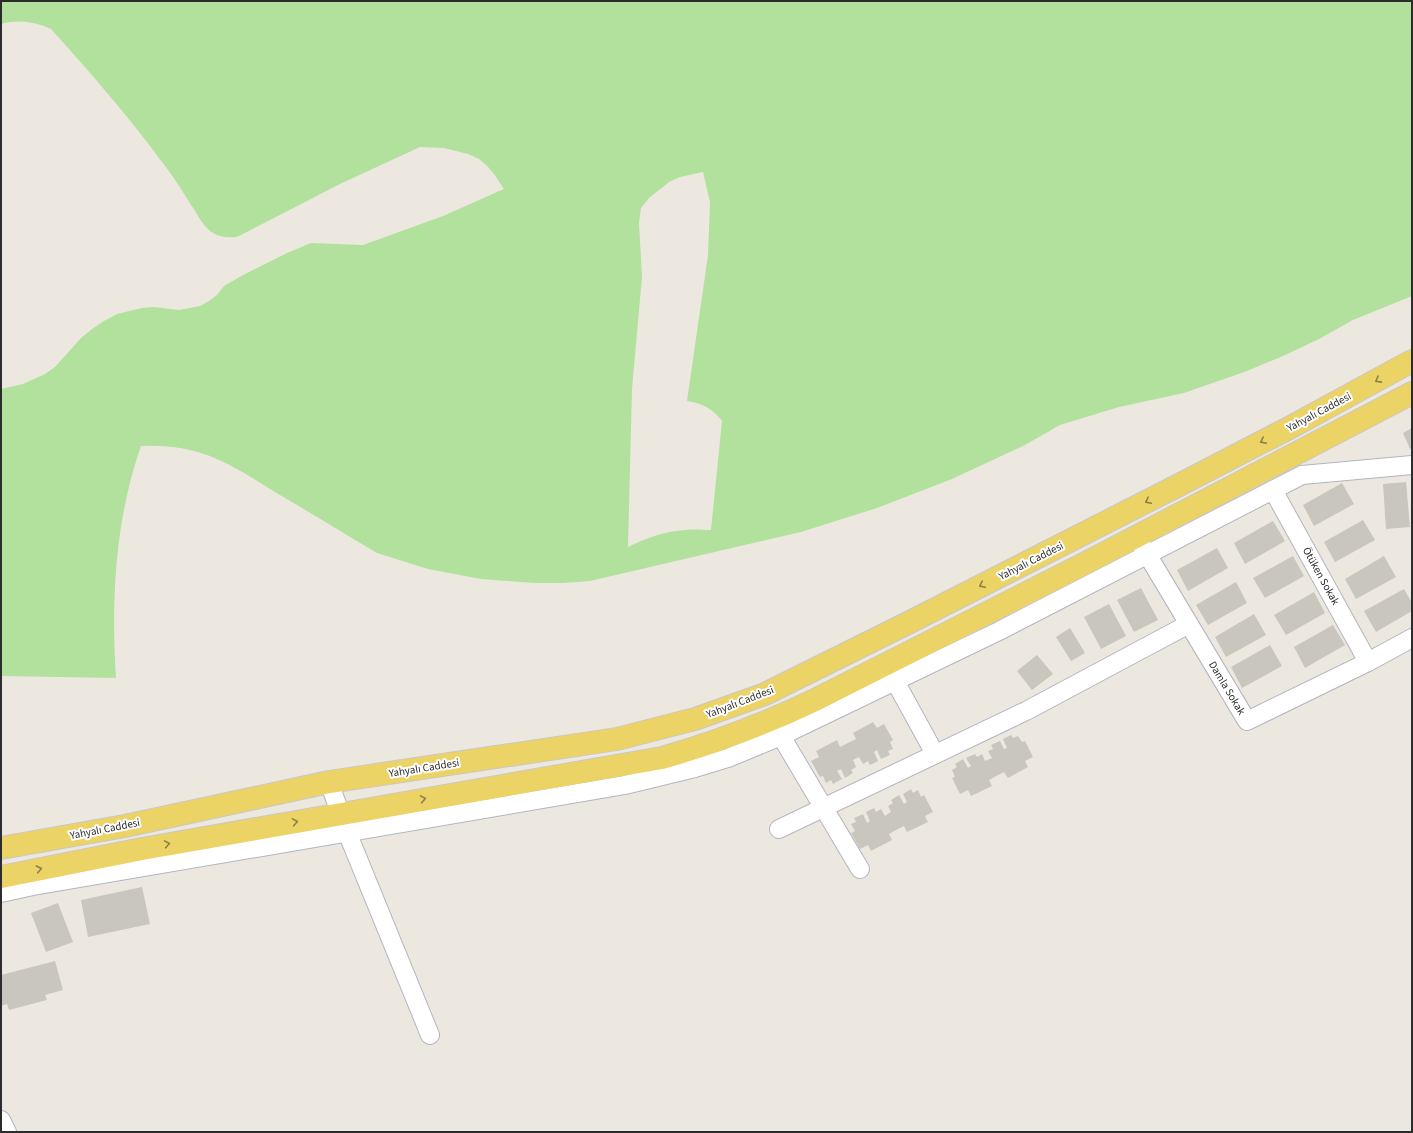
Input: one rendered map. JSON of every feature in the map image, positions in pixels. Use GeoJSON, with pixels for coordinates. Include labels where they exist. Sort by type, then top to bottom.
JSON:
{"type":"FeatureCollection","features":[{"type":"Feature","properties":{"kind":"main road","name":"Yahyalı Caddesi"},"geometry":{"type":"LineString","coordinates":[[1,848],[125,826],[329,782],[617,739],[695,719],[765,694],[908,624],[1291,427],[1412,361]]}},
{"type":"Feature","properties":{"kind":"main road"},"geometry":{"type":"LineString","coordinates":[[1,877],[142,849],[343,823],[662,758],[724,738],[779,717],[1142,545],[1412,393]]}},
{"type":"Feature","properties":{"kind":"street"},"geometry":{"type":"LineString","coordinates":[[1,893],[221,853],[343,823],[589,792],[660,778],[728,758],[781,736],[999,631],[1142,545],[1273,490],[1302,474],[1412,465]]}},
{"type":"Feature","properties":{"kind":"street","name":"Ötüken Sokak"},"geometry":{"type":"LineString","coordinates":[[1273,490],[1368,662]]}},
{"type":"Feature","properties":{"kind":"street","name":"Damla Sokak"},"geometry":{"type":"LineString","coordinates":[[1142,545],[1247,722],[1368,662],[1412,638]]}},
{"type":"Feature","properties":{"kind":"street"},"geometry":{"type":"LineString","coordinates":[[779,829],[1026,711],[1189,624]]}},
{"type":"Feature","properties":{"kind":"street"},"geometry":{"type":"LineString","coordinates":[[895,681],[935,754]]}},
{"type":"Feature","properties":{"kind":"street"},"geometry":{"type":"LineString","coordinates":[[781,736],[860,869]]}},
{"type":"Feature","properties":{"kind":"street"},"geometry":{"type":"LineString","coordinates":[[329,782],[343,823],[430,1035]]}},
{"type":"Feature","properties":{"kind":"street"},"geometry":{"type":"LineString","coordinates":[[1,1120],[6,1132]]}},
{"type":"Feature","properties":{"kind":"green space"},"geometry":{"type":"Polygon","coordinates":[[[1,1],[1412,1],[1412,296],[1353,320],[1319,339],[1247,371],[1184,393],[1119,407],[1060,425],[1025,445],[952,479],[877,508],[801,532],[590,581],[535,583],[481,579],[428,569],[377,553],[250,476],[218,459],[183,448],[141,446],[125,502],[120,531],[114,619],[116,678],[1,676],[1,389],[23,384],[45,374],[55,367],[81,338],[104,321],[117,314],[142,308],[154,307],[179,310],[200,306],[217,295],[224,286],[243,275],[311,243],[363,245],[443,216],[504,189],[494,174],[479,159],[468,154],[444,148],[420,147],[340,184],[237,237],[219,236],[209,230],[204,224],[174,178],[136,128],[51,29],[27,22],[8,22],[1,24],[1,1]],[[703,172],[680,177],[669,182],[649,198],[641,208],[639,223],[642,277],[632,389],[628,547],[663,533],[689,530],[711,530],[722,421],[707,407],[698,403],[687,401],[708,255],[710,202],[703,172]]]}},
{"type":"Feature","properties":{"kind":"building"},"geometry":{"type":"Polygon","coordinates":[[[1412,428],[1412,448],[1410,449],[1403,433],[1412,428]]]}},
{"type":"Feature","properties":{"kind":"building"},"geometry":{"type":"Polygon","coordinates":[[[1406,482],[1410,527],[1386,529],[1383,484],[1406,482]]]}},
{"type":"Feature","properties":{"kind":"building"},"geometry":{"type":"Polygon","coordinates":[[[1342,483],[1354,504],[1314,526],[1303,505],[1342,483]]]}},
{"type":"Feature","properties":{"kind":"building"},"geometry":{"type":"Polygon","coordinates":[[[1363,520],[1375,540],[1335,562],[1324,542],[1363,520]]]}},
{"type":"Feature","properties":{"kind":"building"},"geometry":{"type":"Polygon","coordinates":[[[1273,521],[1285,541],[1245,564],[1234,543],[1273,521]]]}},
{"type":"Feature","properties":{"kind":"building"},"geometry":{"type":"Polygon","coordinates":[[[1217,548],[1228,568],[1188,591],[1177,570],[1217,548]]]}},
{"type":"Feature","properties":{"kind":"building"},"geometry":{"type":"Polygon","coordinates":[[[1293,556],[1304,576],[1265,598],[1253,578],[1293,556]]]}},
{"type":"Feature","properties":{"kind":"building"},"geometry":{"type":"Polygon","coordinates":[[[1384,556],[1396,577],[1356,599],[1345,579],[1384,556]]]}},
{"type":"Feature","properties":{"kind":"building"},"geometry":{"type":"Polygon","coordinates":[[[1236,582],[1247,603],[1208,625],[1196,605],[1236,582]]]}},
{"type":"Feature","properties":{"kind":"building"},"geometry":{"type":"Polygon","coordinates":[[[1141,588],[1158,620],[1134,632],[1117,600],[1141,588]]]}},
{"type":"Feature","properties":{"kind":"building"},"geometry":{"type":"Polygon","coordinates":[[[1404,589],[1412,603],[1412,611],[1376,632],[1364,611],[1404,589]]]}},
{"type":"Feature","properties":{"kind":"building"},"geometry":{"type":"Polygon","coordinates":[[[1314,592],[1325,613],[1286,635],[1274,615],[1314,592]]]}},
{"type":"Feature","properties":{"kind":"building"},"geometry":{"type":"Polygon","coordinates":[[[1109,604],[1126,636],[1101,649],[1084,617],[1109,604]]]}},
{"type":"Feature","properties":{"kind":"building"},"geometry":{"type":"Polygon","coordinates":[[[1254,614],[1266,635],[1226,657],[1215,637],[1254,614]]]}},
{"type":"Feature","properties":{"kind":"building"},"geometry":{"type":"Polygon","coordinates":[[[1333,625],[1345,645],[1305,668],[1294,647],[1333,625]]]}},
{"type":"Feature","properties":{"kind":"building"},"geometry":{"type":"Polygon","coordinates":[[[1070,628],[1085,653],[1071,661],[1056,637],[1070,628]]]}},
{"type":"Feature","properties":{"kind":"building"},"geometry":{"type":"Polygon","coordinates":[[[1270,645],[1282,666],[1242,688],[1231,667],[1270,645]]]}},
{"type":"Feature","properties":{"kind":"building"},"geometry":{"type":"Polygon","coordinates":[[[1037,655],[1053,674],[1032,690],[1017,671],[1037,655]]]}},
{"type":"Feature","properties":{"kind":"building"},"geometry":{"type":"Polygon","coordinates":[[[873,722],[877,728],[884,724],[893,740],[890,742],[893,749],[888,751],[890,755],[881,759],[877,750],[874,752],[878,761],[870,765],[868,761],[863,764],[859,757],[853,760],[856,767],[851,770],[853,773],[845,778],[841,769],[837,771],[842,779],[833,784],[831,780],[826,783],[823,776],[820,777],[811,761],[819,757],[816,751],[837,740],[840,747],[856,739],[853,733],[873,722]]]}},
{"type":"Feature","properties":{"kind":"building"},"geometry":{"type":"Polygon","coordinates":[[[1011,735],[1013,738],[1018,736],[1022,742],[1025,741],[1033,757],[1025,761],[1028,767],[1008,778],[1004,772],[989,780],[992,786],[971,796],[968,790],[960,794],[952,778],[955,777],[952,770],[957,767],[955,764],[963,759],[968,768],[971,766],[966,758],[975,754],[977,757],[982,754],[985,761],[992,758],[988,751],[993,749],[991,745],[1000,741],[1004,749],[1007,748],[1003,739],[1011,735]]]}},
{"type":"Feature","properties":{"kind":"building"},"geometry":{"type":"Polygon","coordinates":[[[911,789],[913,793],[918,790],[921,797],[924,795],[933,812],[925,816],[928,822],[907,832],[904,826],[896,830],[889,834],[892,840],[871,851],[868,845],[860,849],[851,833],[855,831],[851,824],[856,822],[854,818],[863,814],[867,823],[870,821],[866,812],[874,808],[876,812],[881,809],[885,816],[891,812],[888,806],[893,803],[891,800],[899,795],[904,804],[907,802],[903,794],[911,789]]]}},
{"type":"Feature","properties":{"kind":"building"},"geometry":{"type":"Polygon","coordinates":[[[142,887],[150,924],[88,937],[81,900],[142,887]]]}},
{"type":"Feature","properties":{"kind":"building"},"geometry":{"type":"Polygon","coordinates":[[[58,903],[73,942],[46,952],[31,913],[58,903]]]}},
{"type":"Feature","properties":{"kind":"building"},"geometry":{"type":"Polygon","coordinates":[[[55,961],[63,990],[45,995],[47,1000],[9,1010],[7,1004],[1,1006],[1,975],[55,961]]]}}]}
